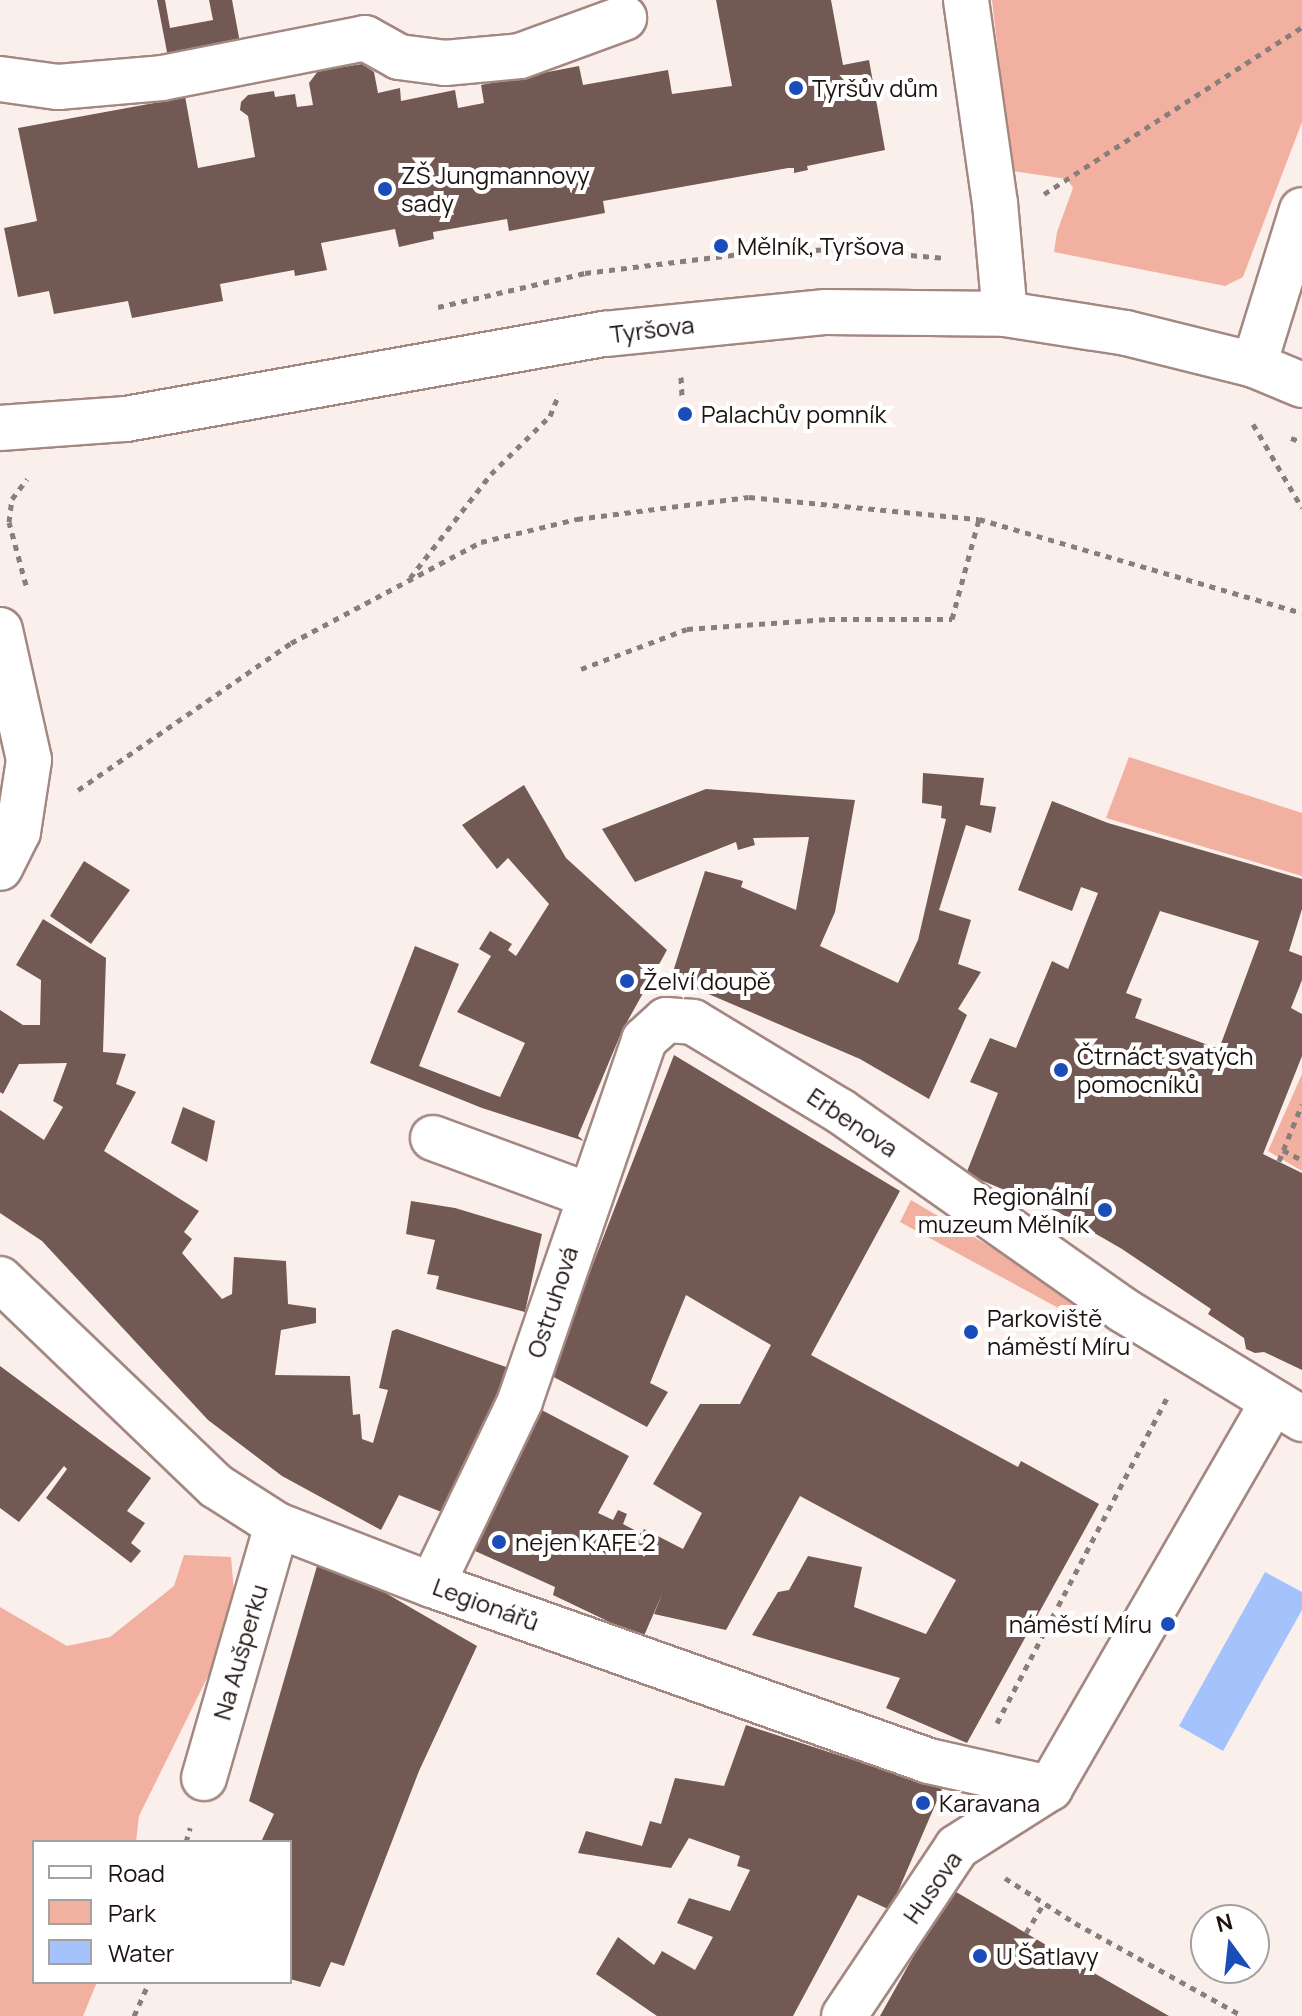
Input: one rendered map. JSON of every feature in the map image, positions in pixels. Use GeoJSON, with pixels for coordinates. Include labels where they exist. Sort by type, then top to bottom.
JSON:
{"type":"FeatureCollection","features":[{"type":"Feature","properties":{"kind":"street"},"geometry":{"type":"LineString","coordinates":[[966,0],[1005,314]]}},
{"type":"Feature","properties":{"kind":"street"},"geometry":{"type":"LineString","coordinates":[[0,79],[58,87],[162,78],[365,38],[399,57],[445,63],[520,56],[624,18]]}},
{"type":"Feature","properties":{"kind":"street"},"geometry":{"type":"LineString","coordinates":[[1254,365],[1302,210]]}},
{"type":"Feature","properties":{"kind":"street","name":"Tyršova"},"geometry":{"type":"LineString","coordinates":[[0,428],[126,419],[605,334],[826,312],[1005,314],[1126,333],[1254,365],[1302,385]]}},
{"type":"Feature","properties":{"kind":"street"},"geometry":{"type":"LineString","coordinates":[[0,630],[29,760],[9,850]]}},
{"type":"Feature","properties":{"kind":"street","name":"Ostruhová"},"geometry":{"type":"LineString","coordinates":[[432,1585],[520,1401],[588,1195],[644,1040],[666,1020]]}},
{"type":"Feature","properties":{"kind":"street","name":"Erbenova"},"geometry":{"type":"LineString","coordinates":[[666,1020],[693,1022],[840,1111],[1123,1310],[1287,1411]]}},
{"type":"Feature","properties":{"kind":"street"},"geometry":{"type":"LineString","coordinates":[[433,1138],[588,1195]]}},
{"type":"Feature","properties":{"kind":"street","name":"Legionářů"},"geometry":{"type":"LineString","coordinates":[[0,1279],[216,1486],[277,1525],[432,1585],[929,1761],[1050,1788]]}},
{"type":"Feature","properties":{"kind":"street"},"geometry":{"type":"LineString","coordinates":[[1050,1788],[1191,1506],[1287,1411]]}},
{"type":"Feature","properties":{"kind":"street","name":"Na Aušperku"},"geometry":{"type":"LineString","coordinates":[[204,1778],[277,1525]]}},
{"type":"Feature","properties":{"kind":"street","name":"Husova"},"geometry":{"type":"LineString","coordinates":[[844,2016],[957,1847],[1050,1788]]}},
{"type":"Feature","properties":{"kind":"path"},"geometry":{"type":"LineString","coordinates":[[996,224],[1302,27]]}},
{"type":"Feature","properties":{"kind":"path"},"geometry":{"type":"LineString","coordinates":[[408,581],[491,474],[550,416],[564,382]]}},
{"type":"Feature","properties":{"kind":"path"},"geometry":{"type":"LineString","coordinates":[[1239,419],[1253,424],[1302,508]]}},
{"type":"Feature","properties":{"kind":"path"},"geometry":{"type":"LineString","coordinates":[[13,538],[9,522],[12,499],[19,485],[32,476]]}},
{"type":"Feature","properties":{"kind":"path"},"geometry":{"type":"LineString","coordinates":[[9,850],[291,643],[481,542],[577,519],[749,497],[979,519],[1302,613]]}},
{"type":"Feature","properties":{"kind":"path"},"geometry":{"type":"LineString","coordinates":[[581,669],[687,629],[829,619],[952,619],[979,519]]}},
{"type":"Feature","properties":{"kind":"path"},"geometry":{"type":"LineString","coordinates":[[1279,1161],[1302,1104]]}},
{"type":"Feature","properties":{"kind":"path"},"geometry":{"type":"LineString","coordinates":[[1283,1150],[1302,1160]]}},
{"type":"Feature","properties":{"kind":"path"},"geometry":{"type":"LineString","coordinates":[[972,1771],[1166,1396],[1181,1397]]}},
{"type":"Feature","properties":{"kind":"path"},"geometry":{"type":"LineString","coordinates":[[957,1847],[1044,1903],[1243,2016]]}},
{"type":"Feature","properties":{"kind":"path"},"geometry":{"type":"LineString","coordinates":[[1026,1933],[1044,1903]]}},
{"type":"Feature","properties":{"kind":"path"},"geometry":{"type":"LineString","coordinates":[[134,2016],[148,1984]]}},
{"type":"Feature","properties":{"kind":"green space"},"geometry":{"type":"Polygon","coordinates":[[[992,0],[1302,0],[1302,122],[1243,277],[1225,286],[1054,252],[1057,232],[1073,188],[1067,179],[1012,171],[992,0]]]}},
{"type":"Feature","properties":{"kind":"green space"},"geometry":{"type":"Polygon","coordinates":[[[1129,757],[1302,813],[1302,876],[1106,818],[1129,757]]]}},
{"type":"Feature","properties":{"kind":"green space"},"geometry":{"type":"Polygon","coordinates":[[[1302,1074],[1302,1171],[1268,1151],[1302,1074]]]}},
{"type":"Feature","properties":{"kind":"green space"},"geometry":{"type":"Polygon","coordinates":[[[911,1200],[1084,1302],[1075,1317],[900,1222],[911,1200]]]}},
{"type":"Feature","properties":{"kind":"green space"},"geometry":{"type":"Polygon","coordinates":[[[184,1555],[231,1557],[235,1605],[210,1672],[139,1816],[136,1840],[32,1840],[32,1984],[96,1984],[83,2016],[0,2016],[0,1607],[67,1646],[110,1637],[174,1586],[184,1555]]]}},
{"type":"Feature","properties":{"kind":"water"},"geometry":{"type":"Polygon","coordinates":[[[1265,1572],[1302,1592],[1302,1610],[1223,1751],[1179,1726],[1265,1572]]]}},
{"type":"Feature","properties":{"kind":"building"},"geometry":{"type":"Polygon","coordinates":[[[157,0],[165,0],[170,28],[213,20],[209,0],[232,0],[241,48],[173,63],[182,97],[185,96],[198,168],[255,157],[248,116],[240,110],[241,102],[248,95],[274,91],[275,97],[295,94],[297,107],[313,105],[309,83],[318,71],[362,64],[374,72],[378,93],[400,88],[401,101],[455,90],[458,108],[484,103],[481,85],[579,66],[583,85],[668,70],[672,94],[732,86],[716,0],[831,0],[843,65],[869,60],[885,150],[807,166],[808,170],[794,173],[794,168],[788,168],[603,201],[605,213],[509,231],[507,219],[433,232],[434,239],[399,247],[395,229],[321,243],[327,270],[295,276],[294,270],[220,284],[223,301],[132,318],[128,301],[54,314],[49,291],[18,297],[4,228],[37,221],[18,128],[176,99],[157,0]]]}},
{"type":"Feature","properties":{"kind":"building"},"geometry":{"type":"Polygon","coordinates":[[[923,773],[984,778],[980,805],[996,807],[991,833],[966,825],[939,910],[971,920],[958,964],[981,972],[958,1009],[967,1015],[929,1099],[860,1059],[671,978],[705,871],[743,881],[741,887],[796,910],[809,837],[753,838],[755,845],[738,850],[736,842],[635,882],[602,829],[706,789],[855,800],[835,912],[820,946],[898,983],[918,940],[946,819],[941,818],[942,806],[922,803],[923,773]]]}},
{"type":"Feature","properties":{"kind":"building"},"geometry":{"type":"Polygon","coordinates":[[[524,785],[566,858],[667,950],[622,1031],[578,1136],[584,1141],[482,1108],[370,1063],[415,946],[459,964],[419,1066],[500,1097],[525,1043],[457,1012],[491,956],[479,949],[490,931],[512,944],[508,950],[516,956],[549,904],[508,858],[497,869],[462,825],[524,785]]]}},
{"type":"Feature","properties":{"kind":"building"},"geometry":{"type":"Polygon","coordinates":[[[1052,801],[1108,823],[1302,879],[1302,909],[1289,951],[1302,956],[1302,980],[1291,1008],[1302,1014],[1302,1056],[1263,1154],[1302,1173],[1302,1370],[1264,1352],[1255,1353],[1246,1349],[1244,1338],[1208,1314],[1211,1309],[1122,1249],[1058,1212],[966,1174],[998,1093],[970,1082],[990,1038],[1016,1048],[1052,961],[1068,969],[1098,893],[1081,887],[1072,911],[1018,890],[1052,801]],[[1160,911],[1126,993],[1142,999],[1135,1018],[1219,1049],[1259,941],[1160,911]]]}},
{"type":"Feature","properties":{"kind":"building"},"geometry":{"type":"Polygon","coordinates":[[[84,861],[130,890],[91,944],[50,916],[84,861]]]}},
{"type":"Feature","properties":{"kind":"building"},"geometry":{"type":"Polygon","coordinates":[[[43,919],[106,958],[103,1052],[126,1054],[116,1084],[136,1092],[104,1151],[199,1211],[184,1232],[192,1239],[182,1253],[222,1299],[232,1294],[234,1257],[286,1261],[288,1304],[316,1308],[316,1323],[281,1330],[275,1375],[350,1376],[353,1415],[360,1414],[362,1439],[373,1443],[388,1390],[379,1388],[392,1331],[397,1329],[509,1368],[490,1426],[449,1515],[399,1495],[381,1530],[282,1476],[208,1420],[42,1241],[0,1213],[0,1110],[44,1140],[63,1107],[53,1101],[67,1063],[19,1064],[3,1094],[0,1092],[0,1010],[23,1025],[40,1025],[41,980],[16,965],[43,919]]]}},
{"type":"Feature","properties":{"kind":"building"},"geometry":{"type":"Polygon","coordinates":[[[674,1055],[900,1191],[811,1355],[1018,1467],[1021,1461],[1099,1504],[967,1743],[886,1708],[900,1678],[752,1635],[778,1592],[789,1590],[808,1556],[862,1567],[854,1607],[926,1634],[956,1580],[800,1496],[726,1630],[654,1614],[663,1592],[643,1638],[553,1595],[555,1587],[464,1546],[536,1407],[629,1456],[598,1513],[613,1520],[618,1510],[627,1514],[623,1524],[642,1534],[644,1529],[683,1549],[702,1513],[653,1484],[700,1404],[740,1404],[771,1345],[686,1295],[650,1383],[668,1392],[647,1427],[550,1375],[674,1055]]]}},
{"type":"Feature","properties":{"kind":"building"},"geometry":{"type":"Polygon","coordinates":[[[183,1107],[215,1121],[207,1162],[171,1143],[183,1107]]]}},
{"type":"Feature","properties":{"kind":"building"},"geometry":{"type":"Polygon","coordinates":[[[411,1201],[455,1208],[542,1234],[525,1312],[436,1289],[439,1276],[427,1274],[435,1240],[406,1234],[411,1201]]]}},
{"type":"Feature","properties":{"kind":"building"},"geometry":{"type":"Polygon","coordinates":[[[0,1366],[151,1478],[127,1511],[145,1523],[131,1543],[141,1551],[131,1563],[46,1498],[67,1469],[64,1466],[19,1522],[0,1508],[0,1366]]]}},
{"type":"Feature","properties":{"kind":"building"},"geometry":{"type":"Polygon","coordinates":[[[325,1558],[477,1646],[419,1771],[344,1966],[331,1962],[320,1987],[292,1980],[292,1840],[262,1840],[274,1814],[249,1801],[319,1559],[325,1558]]]}},
{"type":"Feature","properties":{"kind":"building"},"geometry":{"type":"Polygon","coordinates":[[[746,1725],[942,1789],[890,1910],[858,1895],[793,2016],[657,2016],[596,1974],[618,1937],[654,1965],[662,1951],[695,1970],[713,1937],[677,1923],[689,1898],[730,1911],[750,1870],[737,1866],[740,1856],[689,1838],[671,1868],[578,1853],[586,1831],[642,1846],[650,1821],[661,1824],[675,1778],[724,1786],[746,1725]]]}},
{"type":"Feature","properties":{"kind":"building"},"geometry":{"type":"Polygon","coordinates":[[[951,1889],[1094,1973],[1169,2016],[880,2016],[951,1889]]]}},
{"type":"Feature","properties":{"kind":"place","name":"Tyršův dům"},"geometry":{"type":"Point","coordinates":[796,88]}},
{"type":"Feature","properties":{"kind":"place","name":"ZŠ Jungmannovy sady"},"geometry":{"type":"Point","coordinates":[385,189]}},
{"type":"Feature","properties":{"kind":"place","name":"Mělník, Tyršova"},"geometry":{"type":"Point","coordinates":[721,246]}},
{"type":"Feature","properties":{"kind":"place","name":"Palachův pomník"},"geometry":{"type":"Point","coordinates":[685,414]}},
{"type":"Feature","properties":{"kind":"place","name":"Želví doupě"},"geometry":{"type":"Point","coordinates":[627,981]}},
{"type":"Feature","properties":{"kind":"place","name":"Čtrnáct svatých pomocníků"},"geometry":{"type":"Point","coordinates":[1061,1070]}},
{"type":"Feature","properties":{"kind":"place","name":"Regionální muzeum Mělník"},"geometry":{"type":"Point","coordinates":[1105,1210]}},
{"type":"Feature","properties":{"kind":"place","name":"Parkoviště náměstí Míru"},"geometry":{"type":"Point","coordinates":[971,1332]}},
{"type":"Feature","properties":{"kind":"place","name":"nejen KAFE 2"},"geometry":{"type":"Point","coordinates":[499,1542]}},
{"type":"Feature","properties":{"kind":"place","name":"náměstí Míru"},"geometry":{"type":"Point","coordinates":[1168,1624]}},
{"type":"Feature","properties":{"kind":"place","name":"Karavana"},"geometry":{"type":"Point","coordinates":[923,1803]}},
{"type":"Feature","properties":{"kind":"place","name":"U Šatlavy"},"geometry":{"type":"Point","coordinates":[980,1956]}}]}
